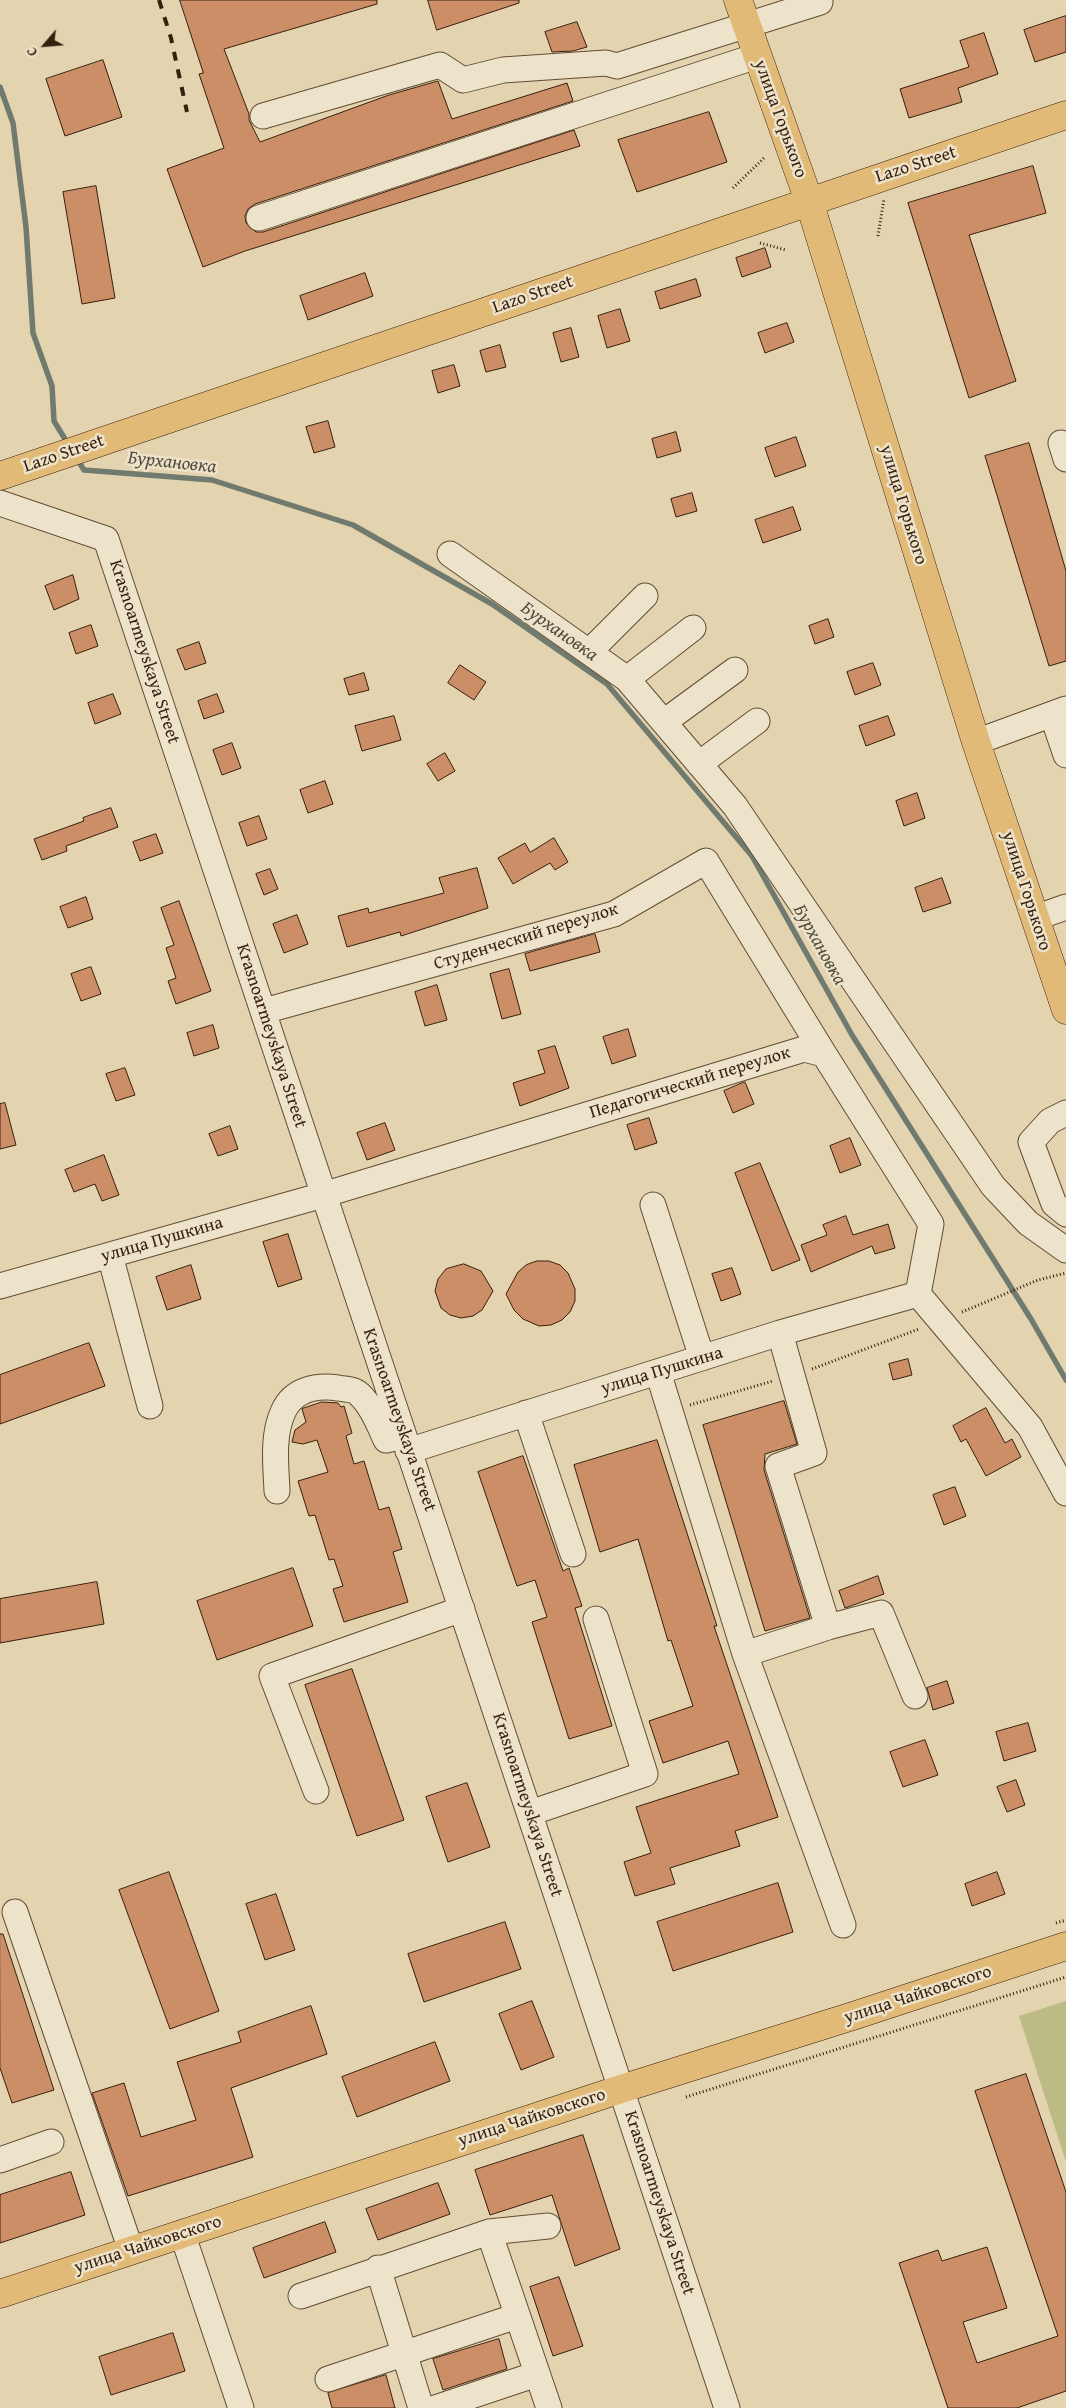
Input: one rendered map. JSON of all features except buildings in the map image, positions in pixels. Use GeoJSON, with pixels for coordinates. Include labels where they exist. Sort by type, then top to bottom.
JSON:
{"type":"FeatureCollection","features":[{"type":"Feature","properties":{"kind":"main road","name":"улица Горького"},"geometry":{"type":"LineString","coordinates":[[742,12],[810,200],[976,742],[1035,918],[1059,965],[1066,1010]]}},
{"type":"Feature","properties":{"kind":"main road","name":"Lazo Street"},"geometry":{"type":"LineString","coordinates":[[0,476],[810,200],[1066,115]]}},
{"type":"Feature","properties":{"kind":"main road","name":"улица Чайковского"},"geometry":{"type":"LineString","coordinates":[[0,2294],[621,2089],[862,2014],[1066,1946]]}},
{"type":"Feature","properties":{"kind":"street"},"geometry":{"type":"LineString","coordinates":[[263,116],[440,65],[463,80],[503,70],[606,63],[617,66],[742,12],[820,2],[819,0]]}},
{"type":"Feature","properties":{"kind":"street"},"geometry":{"type":"LineString","coordinates":[[259,218],[757,56]]}},
{"type":"Feature","properties":{"kind":"street","name":"Krasnoarmeyskaya Street"},"geometry":{"type":"LineString","coordinates":[[0,503],[106,538],[405,1444],[462,1609],[727,2408]]}},
{"type":"Feature","properties":{"kind":"street"},"geometry":{"type":"LineString","coordinates":[[450,554],[590,651],[627,679],[735,806],[993,1186],[1028,1223],[1066,1250]]}},
{"type":"Feature","properties":{"kind":"street"},"geometry":{"type":"LineString","coordinates":[[590,651],[645,596]]}},
{"type":"Feature","properties":{"kind":"street"},"geometry":{"type":"LineString","coordinates":[[627,679],[693,628]]}},
{"type":"Feature","properties":{"kind":"street"},"geometry":{"type":"LineString","coordinates":[[664,722],[735,670]]}},
{"type":"Feature","properties":{"kind":"street"},"geometry":{"type":"LineString","coordinates":[[976,742],[1059,712],[1066,755]]}},
{"type":"Feature","properties":{"kind":"street"},"geometry":{"type":"LineString","coordinates":[[699,764],[757,720]]}},
{"type":"Feature","properties":{"kind":"street","name":"Студенческий переулок"},"geometry":{"type":"LineString","coordinates":[[264,1012],[614,914],[706,861],[824,1054]]}},
{"type":"Feature","properties":{"kind":"street"},"geometry":{"type":"LineString","coordinates":[[1035,918],[1066,907]]}},
{"type":"Feature","properties":{"kind":"street","name":"Педагогический переулок"},"geometry":{"type":"LineString","coordinates":[[324,1195],[804,1049],[824,1054]]}},
{"type":"Feature","properties":{"kind":"street"},"geometry":{"type":"LineString","coordinates":[[824,1054],[931,1224],[918,1294],[1030,1427],[1066,1493]]}},
{"type":"Feature","properties":{"kind":"street"},"geometry":{"type":"LineString","coordinates":[[1066,1114],[1050,1122],[1031,1142],[1054,1204],[1066,1214]]}},
{"type":"Feature","properties":{"kind":"street","name":"улица Пушкина"},"geometry":{"type":"LineString","coordinates":[[0,1286],[324,1195]]}},
{"type":"Feature","properties":{"kind":"street"},"geometry":{"type":"LineString","coordinates":[[653,1205],[702,1358]]}},
{"type":"Feature","properties":{"kind":"street"},"geometry":{"type":"LineString","coordinates":[[110,1255],[150,1406]]}},
{"type":"Feature","properties":{"kind":"street","name":"улица Пушкина"},"geometry":{"type":"LineString","coordinates":[[405,1444],[526,1414],[780,1333],[918,1294]]}},
{"type":"Feature","properties":{"kind":"street"},"geometry":{"type":"LineString","coordinates":[[780,1333],[814,1453],[778,1466],[828,1627]]}},
{"type":"Feature","properties":{"kind":"street"},"geometry":{"type":"LineString","coordinates":[[658,1372],[746,1654],[843,1925]]}},
{"type":"Feature","properties":{"kind":"street"},"geometry":{"type":"LineString","coordinates":[[277,1491],[276,1440],[279,1422],[289,1402],[304,1391],[321,1386],[358,1393],[370,1406],[386,1440],[405,1444]]}},
{"type":"Feature","properties":{"kind":"street"},"geometry":{"type":"LineString","coordinates":[[526,1414],[573,1554]]}},
{"type":"Feature","properties":{"kind":"street"},"geometry":{"type":"LineString","coordinates":[[316,1791],[272,1676],[462,1609]]}},
{"type":"Feature","properties":{"kind":"street"},"geometry":{"type":"LineString","coordinates":[[746,1654],[828,1627],[881,1613],[915,1696]]}},
{"type":"Feature","properties":{"kind":"street"},"geometry":{"type":"LineString","coordinates":[[530,1813],[645,1774],[596,1619]]}},
{"type":"Feature","properties":{"kind":"street"},"geometry":{"type":"LineString","coordinates":[[15,1912],[131,2250]]}},
{"type":"Feature","properties":{"kind":"street"},"geometry":{"type":"LineString","coordinates":[[0,2160],[51,2142]]}},
{"type":"Feature","properties":{"kind":"street"},"geometry":{"type":"LineString","coordinates":[[301,2296],[378,2268],[489,2232],[548,2226]]}},
{"type":"Feature","properties":{"kind":"street"},"geometry":{"type":"LineString","coordinates":[[489,2232],[549,2408]]}},
{"type":"Feature","properties":{"kind":"street"},"geometry":{"type":"LineString","coordinates":[[182,2233],[241,2408]]}},
{"type":"Feature","properties":{"kind":"street"},"geometry":{"type":"LineString","coordinates":[[378,2268],[421,2408]]}},
{"type":"Feature","properties":{"kind":"street"},"geometry":{"type":"LineString","coordinates":[[328,2378],[517,2316]]}},
{"type":"Feature","properties":{"kind":"street"},"geometry":{"type":"LineString","coordinates":[[435,2408],[537,2374]]}},
{"type":"Feature","properties":{"kind":"path"},"geometry":{"type":"LineString","coordinates":[[734,188],[764,158]]}},
{"type":"Feature","properties":{"kind":"path"},"geometry":{"type":"LineString","coordinates":[[878,236],[884,198]]}},
{"type":"Feature","properties":{"kind":"path"},"geometry":{"type":"LineString","coordinates":[[752,241],[786,250]]}},
{"type":"Feature","properties":{"kind":"path"},"geometry":{"type":"LineString","coordinates":[[670,1410],[792,1375],[940,1320],[1024,1286],[1066,1274]]}},
{"type":"Feature","properties":{"kind":"path"},"geometry":{"type":"LineString","coordinates":[[686,2097],[1066,1977]]}},
{"type":"Feature","properties":{"kind":"shaded area"},"geometry":{"type":"Polygon","coordinates":[[[1066,2001],[1066,2162],[1019,2016],[1066,2001]]]}},
{"type":"Feature","properties":{"kind":"waterway","name":"Бурхановка"},"geometry":{"type":"LineString","coordinates":[[0,87],[13,123],[26,227],[33,333],[52,386],[54,421],[68,444]]}},
{"type":"Feature","properties":{"kind":"waterway","name":"Бурхановка"},"geometry":{"type":"LineString","coordinates":[[77,459],[84,470],[212,480],[353,525],[492,604],[607,684],[752,856],[852,1035],[1031,1319],[1066,1380]]}},
{"type":"Feature","properties":{"kind":"railway"},"geometry":{"type":"LineString","coordinates":[[159,0],[171,38],[187,112]]}}]}
